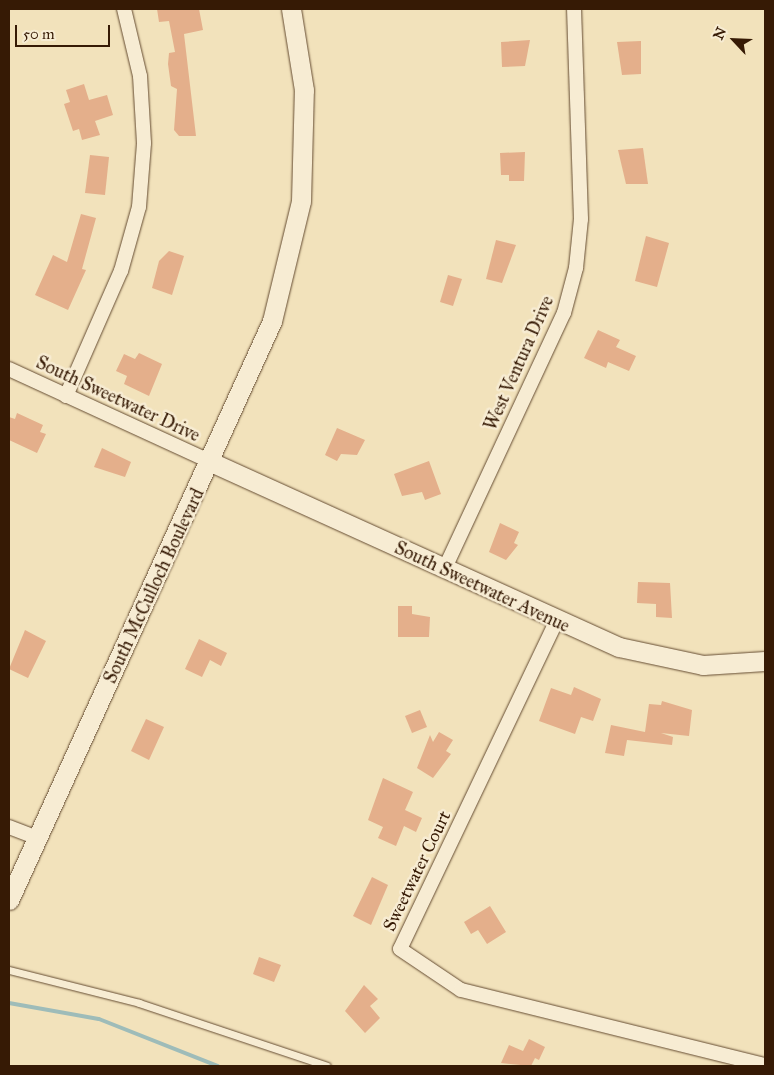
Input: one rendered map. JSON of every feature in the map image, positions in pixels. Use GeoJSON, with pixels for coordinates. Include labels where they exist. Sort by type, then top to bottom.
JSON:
{"type":"FeatureCollection","features":[{"type":"Feature","properties":{"kind":"main road","name":"South McCulloch Boulevard"},"geometry":{"type":"LineString","coordinates":[[9,900],[252,374],[288,267],[301,201],[304,146],[304,90],[291,9]]}},
{"type":"Feature","properties":{"kind":"main road","name":"South Sweetwater Avenue"},"geometry":{"type":"LineString","coordinates":[[212,462],[556,622],[666,660],[703,665],[765,660]]}},
{"type":"Feature","properties":{"kind":"street"},"geometry":{"type":"LineString","coordinates":[[66,396],[121,271],[138,207],[144,143],[140,76],[124,9]]}},
{"type":"Feature","properties":{"kind":"street","name":"West Ventura Drive"},"geometry":{"type":"LineString","coordinates":[[444,570],[564,313],[576,268],[581,219],[574,9]]}},
{"type":"Feature","properties":{"kind":"street","name":"South Sweetwater Drive"},"geometry":{"type":"LineString","coordinates":[[9,368],[212,462]]}},
{"type":"Feature","properties":{"kind":"street","name":"Sweetwater Court"},"geometry":{"type":"LineString","coordinates":[[556,622],[400,949],[461,990],[765,1065]]}},
{"type":"Feature","properties":{"kind":"street"},"geometry":{"type":"LineString","coordinates":[[9,827],[37,838]]}},
{"type":"Feature","properties":{"kind":"lane"},"geometry":{"type":"LineString","coordinates":[[9,970],[139,1003],[326,1066]]}},
{"type":"Feature","properties":{"kind":"building"},"geometry":{"type":"Polygon","coordinates":[[[157,9],[199,9],[203,30],[184,34],[196,136],[179,136],[174,130],[177,89],[171,86],[168,64],[169,53],[175,52],[169,21],[159,22],[157,9]]]}},
{"type":"Feature","properties":{"kind":"building"},"geometry":{"type":"Polygon","coordinates":[[[530,40],[525,66],[502,67],[501,42],[530,40]]]}},
{"type":"Feature","properties":{"kind":"building"},"geometry":{"type":"Polygon","coordinates":[[[641,41],[641,74],[622,75],[617,42],[641,41]]]}},
{"type":"Feature","properties":{"kind":"building"},"geometry":{"type":"Polygon","coordinates":[[[84,84],[89,100],[107,95],[113,115],[95,121],[100,135],[82,140],[79,129],[73,131],[64,104],[70,102],[66,90],[84,84]]]}},
{"type":"Feature","properties":{"kind":"building"},"geometry":{"type":"Polygon","coordinates":[[[643,148],[648,184],[626,184],[618,150],[643,148]]]}},
{"type":"Feature","properties":{"kind":"building"},"geometry":{"type":"Polygon","coordinates":[[[525,152],[524,181],[509,181],[509,175],[501,175],[500,153],[525,152]]]}},
{"type":"Feature","properties":{"kind":"building"},"geometry":{"type":"Polygon","coordinates":[[[90,155],[109,157],[105,195],[85,193],[90,155]]]}},
{"type":"Feature","properties":{"kind":"building"},"geometry":{"type":"Polygon","coordinates":[[[81,214],[96,218],[82,269],[86,270],[68,310],[35,295],[53,255],[67,262],[81,214]]]}},
{"type":"Feature","properties":{"kind":"building"},"geometry":{"type":"Polygon","coordinates":[[[646,236],[669,243],[657,287],[635,281],[646,236]]]}},
{"type":"Feature","properties":{"kind":"building"},"geometry":{"type":"Polygon","coordinates":[[[496,240],[516,245],[502,283],[486,279],[496,240]]]}},
{"type":"Feature","properties":{"kind":"building"},"geometry":{"type":"Polygon","coordinates":[[[169,251],[184,256],[172,295],[152,288],[159,261],[169,251]]]}},
{"type":"Feature","properties":{"kind":"building"},"geometry":{"type":"Polygon","coordinates":[[[448,275],[462,279],[453,306],[440,302],[448,275]]]}},
{"type":"Feature","properties":{"kind":"building"},"geometry":{"type":"Polygon","coordinates":[[[598,330],[620,340],[616,347],[636,356],[629,371],[608,362],[606,368],[584,358],[598,330]]]}},
{"type":"Feature","properties":{"kind":"building"},"geometry":{"type":"Polygon","coordinates":[[[139,353],[162,364],[149,396],[124,384],[127,376],[116,371],[124,354],[135,359],[139,353]]]}},
{"type":"Feature","properties":{"kind":"building"},"geometry":{"type":"Polygon","coordinates":[[[17,413],[43,425],[40,432],[46,434],[37,453],[9,440],[9,417],[15,419],[17,413]]]}},
{"type":"Feature","properties":{"kind":"building"},"geometry":{"type":"Polygon","coordinates":[[[337,428],[365,440],[357,455],[341,454],[337,461],[325,455],[337,428]]]}},
{"type":"Feature","properties":{"kind":"building"},"geometry":{"type":"Polygon","coordinates":[[[102,448],[131,462],[125,477],[94,467],[102,448]]]}},
{"type":"Feature","properties":{"kind":"building"},"geometry":{"type":"Polygon","coordinates":[[[429,461],[441,494],[425,500],[422,492],[402,496],[394,474],[429,461]]]}},
{"type":"Feature","properties":{"kind":"building"},"geometry":{"type":"Polygon","coordinates":[[[500,523],[519,532],[514,543],[518,545],[506,560],[489,552],[500,523]]]}},
{"type":"Feature","properties":{"kind":"building"},"geometry":{"type":"Polygon","coordinates":[[[638,582],[670,583],[672,618],[656,617],[656,604],[637,603],[638,582]]]}},
{"type":"Feature","properties":{"kind":"building"},"geometry":{"type":"Polygon","coordinates":[[[398,606],[412,606],[412,614],[430,617],[429,637],[398,637],[398,606]]]}},
{"type":"Feature","properties":{"kind":"building"},"geometry":{"type":"Polygon","coordinates":[[[25,630],[46,641],[28,678],[9,669],[25,630]]]}},
{"type":"Feature","properties":{"kind":"building"},"geometry":{"type":"Polygon","coordinates":[[[199,639],[227,653],[221,666],[210,660],[202,677],[185,669],[199,639]]]}},
{"type":"Feature","properties":{"kind":"building"},"geometry":{"type":"Polygon","coordinates":[[[574,687],[601,699],[593,721],[581,717],[575,734],[539,721],[551,688],[571,695],[574,687]]]}},
{"type":"Feature","properties":{"kind":"building"},"geometry":{"type":"Polygon","coordinates":[[[662,701],[692,710],[689,736],[661,733],[673,737],[672,745],[627,740],[624,756],[605,753],[611,725],[645,732],[649,704],[661,705],[662,701]]]}},
{"type":"Feature","properties":{"kind":"building"},"geometry":{"type":"Polygon","coordinates":[[[420,710],[427,727],[412,733],[405,716],[420,710]]]}},
{"type":"Feature","properties":{"kind":"building"},"geometry":{"type":"Polygon","coordinates":[[[146,719],[164,727],[149,760],[131,751],[146,719]]]}},
{"type":"Feature","properties":{"kind":"building"},"geometry":{"type":"Polygon","coordinates":[[[439,732],[453,740],[446,751],[451,754],[433,778],[417,768],[430,735],[433,742],[439,732]]]}},
{"type":"Feature","properties":{"kind":"building"},"geometry":{"type":"Polygon","coordinates":[[[383,778],[413,792],[405,810],[422,818],[416,832],[404,826],[396,846],[378,838],[383,827],[368,820],[383,778]]]}},
{"type":"Feature","properties":{"kind":"building"},"geometry":{"type":"Polygon","coordinates":[[[372,877],[388,885],[371,925],[353,916],[372,877]]]}},
{"type":"Feature","properties":{"kind":"building"},"geometry":{"type":"Polygon","coordinates":[[[490,906],[506,932],[487,944],[478,930],[471,934],[464,922],[490,906]]]}},
{"type":"Feature","properties":{"kind":"building"},"geometry":{"type":"Polygon","coordinates":[[[259,957],[281,965],[274,982],[253,974],[259,957]]]}},
{"type":"Feature","properties":{"kind":"building"},"geometry":{"type":"Polygon","coordinates":[[[364,985],[378,999],[370,1006],[380,1018],[365,1033],[345,1011],[364,985]]]}},
{"type":"Feature","properties":{"kind":"building"},"geometry":{"type":"Polygon","coordinates":[[[529,1039],[545,1047],[539,1060],[535,1058],[531,1066],[501,1063],[509,1045],[523,1051],[529,1039]]]}},
{"type":"Feature","properties":{"kind":"waterway"},"geometry":{"type":"LineString","coordinates":[[9,1003],[99,1019],[218,1066]]}}]}
